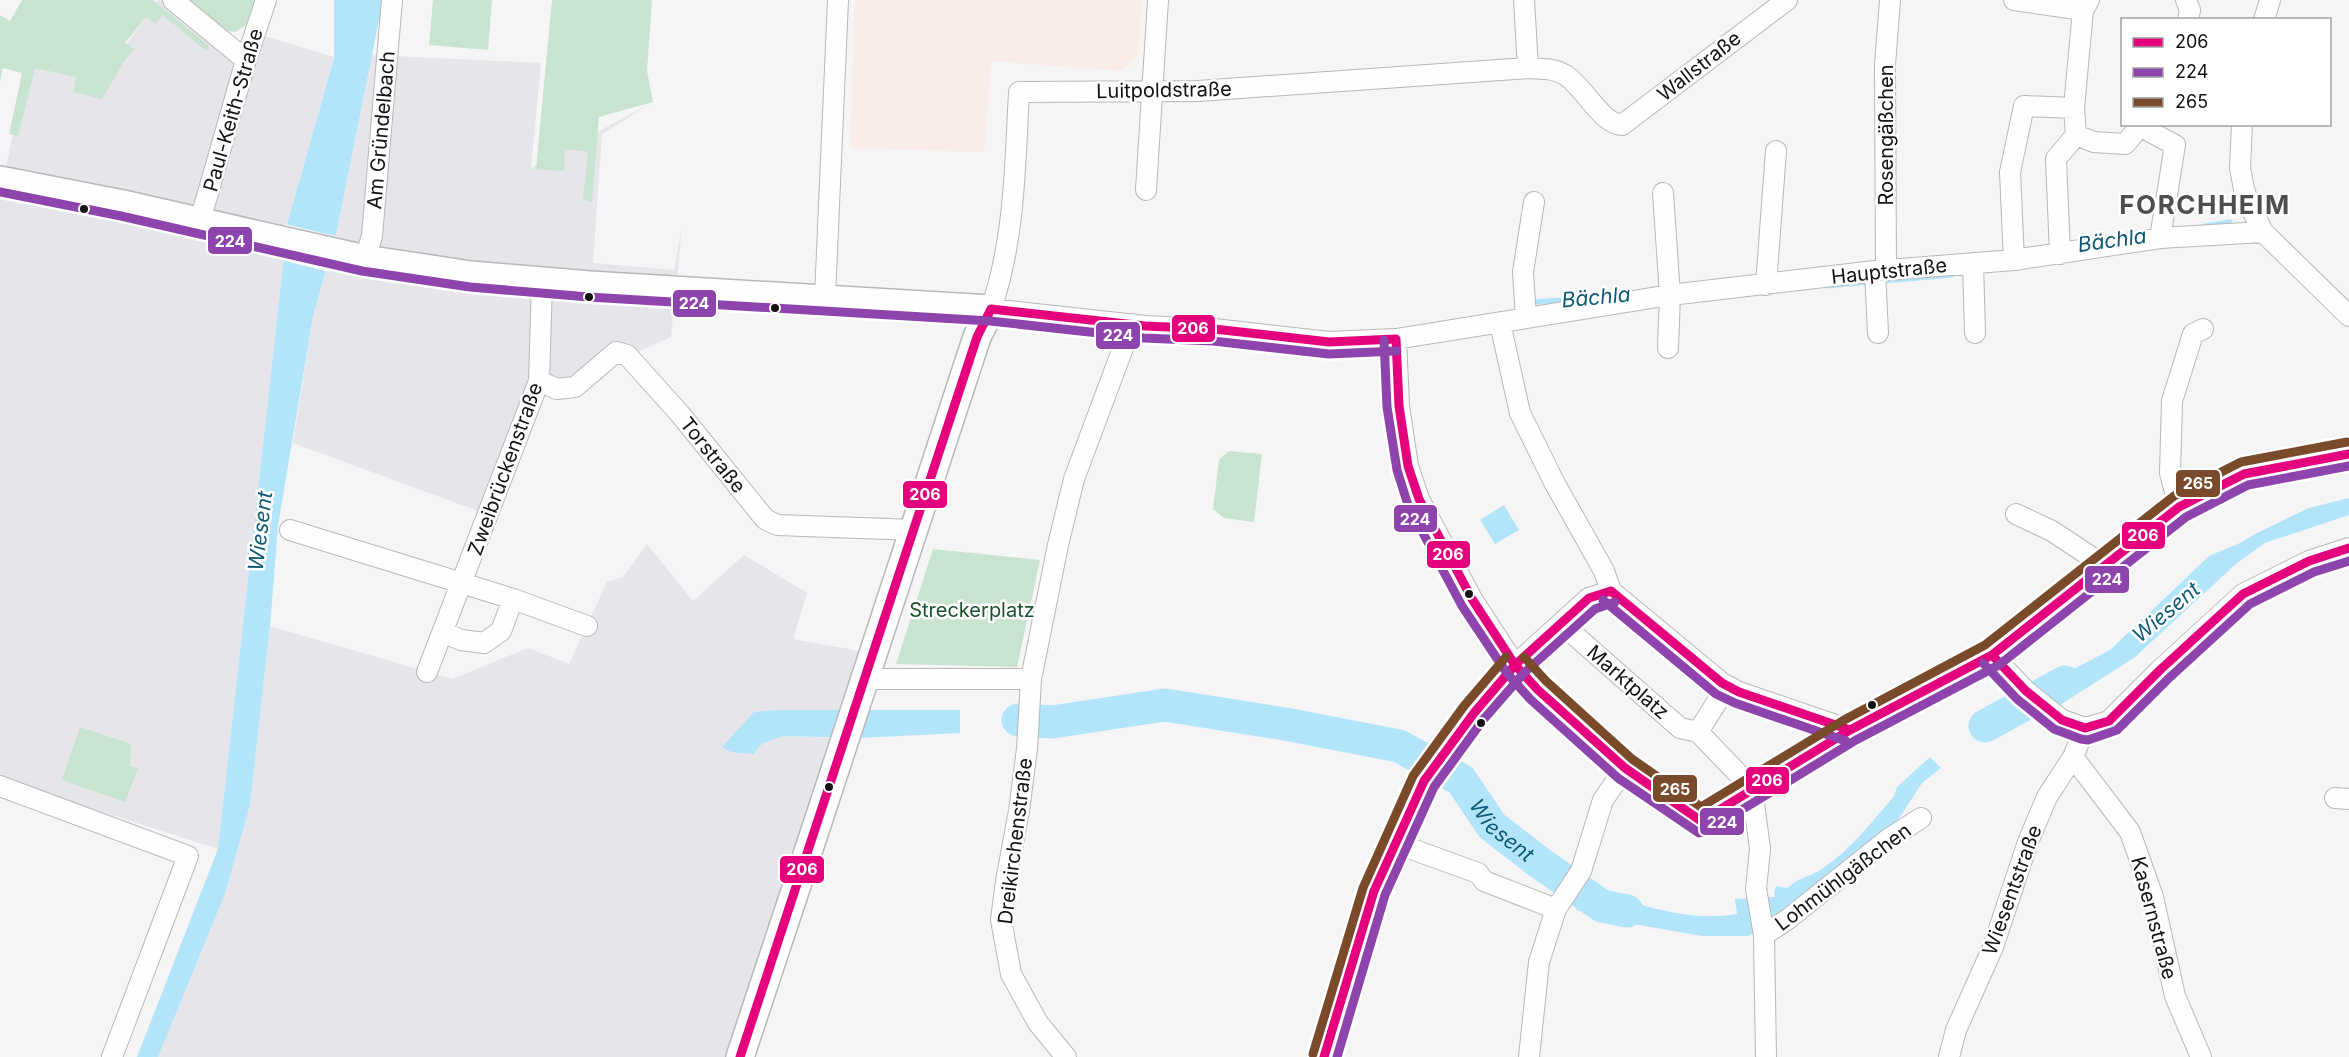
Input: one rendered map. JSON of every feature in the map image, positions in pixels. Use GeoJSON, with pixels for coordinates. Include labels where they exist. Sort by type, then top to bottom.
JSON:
{"type":"FeatureCollection","features":[{"type":"Feature","properties":{"kind":"street"},"geometry":{"type":"LineString","coordinates":[[173,0],[246,60]]}},
{"type":"Feature","properties":{"kind":"street","name":"Paul-Keith-Straße"},"geometry":{"type":"LineString","coordinates":[[200,221],[246,60],[266,0]]}},
{"type":"Feature","properties":{"kind":"street","name":"Am Gründelbach"},"geometry":{"type":"LineString","coordinates":[[357,256],[372,236],[392,0]]}},
{"type":"Feature","properties":{"kind":"street"},"geometry":{"type":"LineString","coordinates":[[825,297],[838,0]]}},
{"type":"Feature","properties":{"kind":"street"},"geometry":{"type":"LineString","coordinates":[[1146,190],[1158,0]]}},
{"type":"Feature","properties":{"kind":"street"},"geometry":{"type":"LineString","coordinates":[[1524,0],[1528,68]]}},
{"type":"Feature","properties":{"kind":"street","name":"Wallstraße"},"geometry":{"type":"LineString","coordinates":[[1609,121],[1617,124],[1627,122],[1787,0]]}},
{"type":"Feature","properties":{"kind":"street","name":"Rosengäßchen"},"geometry":{"type":"LineString","coordinates":[[1878,333],[1885,66],[1890,0]]}},
{"type":"Feature","properties":{"kind":"street"},"geometry":{"type":"LineString","coordinates":[[2014,0],[2086,5],[2074,108],[2076,135],[2056,159],[2060,254]]}},
{"type":"Feature","properties":{"kind":"street"},"geometry":{"type":"LineString","coordinates":[[2186,0],[2190,10],[2188,18]]}},
{"type":"Feature","properties":{"kind":"street"},"geometry":{"type":"LineString","coordinates":[[2265,18],[2270,0]]}},
{"type":"Feature","properties":{"kind":"street","name":"Luitpoldstraße"},"geometry":{"type":"LineString","coordinates":[[991,309],[1007,250],[1013,196],[1019,92],[1152,92],[1246,88],[1528,68],[1554,70],[1567,76],[1609,121]]}},
{"type":"Feature","properties":{"kind":"street"},"geometry":{"type":"LineString","coordinates":[[2014,260],[2010,172],[2024,106],[2074,108]]}},
{"type":"Feature","properties":{"kind":"street"},"geometry":{"type":"LineString","coordinates":[[2076,135],[2094,142],[2125,144],[2141,126],[2175,145],[2160,238]]}},
{"type":"Feature","properties":{"kind":"street"},"geometry":{"type":"LineString","coordinates":[[2242,126],[2240,168],[2249,204],[2262,232],[2349,316]]}},
{"type":"Feature","properties":{"kind":"street"},"geometry":{"type":"LineString","coordinates":[[1766,285],[1776,151]]}},
{"type":"Feature","properties":{"kind":"street"},"geometry":{"type":"LineString","coordinates":[[0,180],[357,256],[471,275],[542,282],[825,297],[991,309],[977,338],[740,1057]]}},
{"type":"Feature","properties":{"kind":"street"},"geometry":{"type":"LineString","coordinates":[[1663,194],[1670,295],[1668,348]]}},
{"type":"Feature","properties":{"kind":"street"},"geometry":{"type":"LineString","coordinates":[[1526,318],[1523,272],[1534,202]]}},
{"type":"Feature","properties":{"kind":"street","name":"Hauptstraße"},"geometry":{"type":"LineString","coordinates":[[991,309],[1329,342],[1396,339],[1670,295],[1881,271],[2014,260],[2160,238],[2262,232]]}},
{"type":"Feature","properties":{"kind":"street"},"geometry":{"type":"LineString","coordinates":[[1973,263],[1975,333]]}},
{"type":"Feature","properties":{"kind":"street","name":"Zweibrückenstraße"},"geometry":{"type":"LineString","coordinates":[[427,672],[463,584],[539,381],[542,282]]}},
{"type":"Feature","properties":{"kind":"street"},"geometry":{"type":"LineString","coordinates":[[1500,323],[1520,413],[1554,482],[1604,571],[1611,591],[1727,686],[1850,730]]}},
{"type":"Feature","properties":{"kind":"street","name":"Dreikirchenstraße"},"geometry":{"type":"LineString","coordinates":[[1066,1057],[1038,1023],[1011,974],[1001,920],[1027,749],[1031,679],[1060,539],[1074,479],[1132,324]]}},
{"type":"Feature","properties":{"kind":"street"},"geometry":{"type":"LineString","coordinates":[[2180,507],[2170,473],[2172,401],[2193,334],[2203,329]]}},
{"type":"Feature","properties":{"kind":"street"},"geometry":{"type":"LineString","coordinates":[[1396,339],[1399,406],[1408,466],[1415,488],[1434,528],[1472,599],[1515,665],[1538,690],[1625,768],[1701,821],[1850,730],[1992,655],[2180,507],[2244,474],[2349,454]]}},
{"type":"Feature","properties":{"kind":"street","name":"Torstraße"},"geometry":{"type":"LineString","coordinates":[[539,381],[557,389],[575,387],[616,352],[627,355],[765,519],[777,525],[915,530]]}},
{"type":"Feature","properties":{"kind":"street"},"geometry":{"type":"LineString","coordinates":[[2016,514],[2052,531],[2105,566]]}},
{"type":"Feature","properties":{"kind":"street"},"geometry":{"type":"LineString","coordinates":[[290,530],[513,600],[587,626]]}},
{"type":"Feature","properties":{"kind":"street"},"geometry":{"type":"LineString","coordinates":[[1992,655],[2026,691],[2062,720],[2085,728],[2109,721],[2160,670],[2243,594],[2309,561],[2349,548]]}},
{"type":"Feature","properties":{"kind":"street"},"geometry":{"type":"LineString","coordinates":[[1324,1057],[1374,891],[1424,781],[1474,713],[1515,665],[1563,624],[1589,598],[1611,591]]}},
{"type":"Feature","properties":{"kind":"street"},"geometry":{"type":"LineString","coordinates":[[443,632],[461,640],[483,643],[501,631],[513,600]]}},
{"type":"Feature","properties":{"kind":"street","name":"Marktplatz"},"geometry":{"type":"LineString","coordinates":[[1563,624],[1680,728],[1698,732],[1759,785]]}},
{"type":"Feature","properties":{"kind":"street"},"geometry":{"type":"LineString","coordinates":[[864,679],[1031,679]]}},
{"type":"Feature","properties":{"kind":"street"},"geometry":{"type":"LineString","coordinates":[[1698,732],[1727,686]]}},
{"type":"Feature","properties":{"kind":"street","name":"Wiesentstraße"},"geometry":{"type":"LineString","coordinates":[[1949,1057],[1956,1030],[1993,947],[2039,815],[2047,797],[2073,757],[2085,728]]}},
{"type":"Feature","properties":{"kind":"street","name":"Kasernstraße"},"geometry":{"type":"LineString","coordinates":[[2073,757],[2130,832],[2153,897],[2175,996],[2201,1057]]}},
{"type":"Feature","properties":{"kind":"street"},"geometry":{"type":"LineString","coordinates":[[1529,1057],[1539,962],[1557,909],[1581,871],[1603,800],[1625,768]]}},
{"type":"Feature","properties":{"kind":"street"},"geometry":{"type":"LineString","coordinates":[[1759,785],[1760,849],[1756,889],[1764,935],[1766,1057]]}},
{"type":"Feature","properties":{"kind":"street"},"geometry":{"type":"LineString","coordinates":[[0,786],[188,856],[112,1057]]}},
{"type":"Feature","properties":{"kind":"street","name":"Lohmühlgäßchen"},"geometry":{"type":"LineString","coordinates":[[1764,935],[1797,912],[1887,840],[1922,818]]}},
{"type":"Feature","properties":{"kind":"street"},"geometry":{"type":"LineString","coordinates":[[1395,843],[1478,873],[1484,881],[1557,909]]}},
{"type":"Feature","properties":{"kind":"shaded area"},"geometry":{"type":"Polygon","coordinates":[[[158,0],[170,0],[245,55],[258,34],[334,57],[288,221],[218,849],[0,779],[0,179],[4,179],[27,62],[100,81],[158,0]]]}},
{"type":"Feature","properties":{"kind":"shaded area"},"geometry":{"type":"Polygon","coordinates":[[[855,0],[1142,0],[1138,56],[1121,71],[991,61],[984,152],[850,148],[855,0]]]}},
{"type":"Feature","properties":{"kind":"shaded area"},"geometry":{"type":"Polygon","coordinates":[[[372,55],[541,63],[531,168],[653,102],[602,134],[593,263],[674,270],[682,228],[671,337],[529,401],[489,515],[293,443],[313,316],[337,230],[372,55]]]}},
{"type":"Feature","properties":{"kind":"shaded area"},"geometry":{"type":"Polygon","coordinates":[[[647,544],[693,601],[744,555],[807,593],[793,639],[865,652],[846,710],[754,712],[723,747],[731,752],[783,736],[836,738],[730,1057],[158,1057],[225,894],[250,805],[270,626],[452,679],[528,648],[569,664],[607,582],[623,577],[647,544]]]}},
{"type":"Feature","properties":{"kind":"green space"},"geometry":{"type":"Polygon","coordinates":[[[22,0],[153,0],[209,46],[206,51],[163,15],[155,24],[146,17],[125,43],[134,49],[102,99],[73,92],[76,77],[35,68],[18,136],[9,134],[22,73],[3,68],[0,82],[0,15],[10,21],[22,0]]]}},
{"type":"Feature","properties":{"kind":"green space"},"geometry":{"type":"Polygon","coordinates":[[[189,0],[259,0],[251,22],[235,32],[225,30],[189,0]]]}},
{"type":"Feature","properties":{"kind":"green space"},"geometry":{"type":"Polygon","coordinates":[[[433,0],[492,0],[488,50],[429,45],[433,0]]]}},
{"type":"Feature","properties":{"kind":"green space"},"geometry":{"type":"Polygon","coordinates":[[[552,0],[652,0],[647,71],[653,102],[599,117],[592,202],[583,199],[588,152],[565,149],[564,171],[536,169],[552,0]]]}},
{"type":"Feature","properties":{"kind":"green space"},"geometry":{"type":"Polygon","coordinates":[[[1229,451],[1262,454],[1254,522],[1224,518],[1213,509],[1219,460],[1229,451]]]}},
{"type":"Feature","properties":{"kind":"green space","name":"Streckerplatz"},"geometry":{"type":"Polygon","coordinates":[[[933,549],[1040,560],[1017,667],[896,664],[933,549]]]}},
{"type":"Feature","properties":{"kind":"green space"},"geometry":{"type":"Polygon","coordinates":[[[80,727],[131,744],[130,766],[138,769],[125,802],[62,780],[80,727]]]}},
{"type":"Feature","properties":{"kind":"water"},"geometry":{"type":"Polygon","coordinates":[[[334,0],[383,0],[337,230],[313,316],[278,526],[270,626],[250,805],[225,894],[158,1057],[137,1057],[218,849],[288,221],[334,58],[334,0]]]}},
{"type":"Feature","properties":{"kind":"water"},"geometry":{"type":"Polygon","coordinates":[[[2349,498],[2349,515],[2265,543],[2237,563],[2134,658],[2060,705],[2035,689],[2110,650],[2209,556],[2309,508],[2349,498]]]}},
{"type":"Feature","properties":{"kind":"water"},"geometry":{"type":"Polygon","coordinates":[[[1504,505],[1519,530],[1495,544],[1480,520],[1504,505]]]}},
{"type":"Feature","properties":{"kind":"water"},"geometry":{"type":"Polygon","coordinates":[[[960,710],[960,733],[861,738],[783,736],[763,743],[753,754],[731,752],[722,747],[754,712],[960,710]]]}},
{"type":"Feature","properties":{"kind":"water"},"geometry":{"type":"Polygon","coordinates":[[[1930,757],[1941,768],[1922,783],[1898,820],[1856,859],[1775,922],[1748,936],[1702,936],[1622,922],[1576,910],[1591,883],[1606,890],[1607,895],[1671,912],[1703,916],[1737,914],[1735,899],[1775,897],[1776,886],[1787,888],[1831,863],[1869,826],[1894,796],[1897,787],[1930,757]]]}},
{"type":"Feature","properties":{"kind":"pier"},"geometry":{"type":"Polygon","coordinates":[[[285,224],[339,237],[329,272],[281,260],[285,224]]]}},
{"type":"Feature","properties":{"kind":"waterway","name":"Bächla"},"geometry":{"type":"LineString","coordinates":[[2205,226],[2230,222]]}},
{"type":"Feature","properties":{"kind":"waterway","name":"Bächla"},"geometry":{"type":"LineString","coordinates":[[1885,281],[1952,275]]}},
{"type":"Feature","properties":{"kind":"waterway","name":"Bächla"},"geometry":{"type":"LineString","coordinates":[[1829,286],[1867,282]]}},
{"type":"Feature","properties":{"kind":"waterway","name":"Bächla"},"geometry":{"type":"LineString","coordinates":[[1534,302],[1607,296]]}},
{"type":"Feature","properties":{"kind":"waterway","name":"Wiesent"},"geometry":{"type":"LineString","coordinates":[[1985,726],[2065,682]]}},
{"type":"Feature","properties":{"kind":"waterway","name":"Wiesent"},"geometry":{"type":"LineString","coordinates":[[1018,720],[1052,722],[1165,705],[1285,724],[1399,746],[1461,780],[1492,826],[1540,863],[1602,906],[1627,911]]}},
{"type":"Feature","properties":{"kind":"transit line","name":"224"},"geometry":{"type":"LineString","coordinates":[[0,192],[121,216],[362,271],[470,287],[589,297],[990,321],[1144,338],[1213,341],[1329,354],[1397,351]]}},
{"type":"Feature","properties":{"kind":"transit line","name":"206"},"geometry":{"type":"LineString","coordinates":[[991,309],[1145,326],[1214,329],[1329,342],[1396,339]]}},
{"type":"Feature","properties":{"kind":"transit line","name":"206"},"geometry":{"type":"LineString","coordinates":[[740,1057],[977,337],[991,309]]}},
{"type":"Feature","properties":{"kind":"transit line","name":"206"},"geometry":{"type":"LineString","coordinates":[[1396,339],[1399,406],[1408,466],[1419,499],[1472,599],[1515,665],[1538,690],[1625,768],[1701,821],[1850,730],[1992,655],[2179,507],[2244,474],[2349,454]]}},
{"type":"Feature","properties":{"kind":"transit line","name":"224"},"geometry":{"type":"LineString","coordinates":[[1384,340],[1387,407],[1397,470],[1408,505],[1462,606],[1506,672],[1530,699],[1618,778],[1699,833],[1707,831],[1856,740],[1999,665],[2186,517],[2248,485],[2349,466]]}},
{"type":"Feature","properties":{"kind":"transit line","name":"265"},"geometry":{"type":"LineString","coordinates":[[1524,657],[1546,681],[1632,759],[1701,807],[1844,720],[1985,645],[2174,496],[2241,462],[2347,442]]}},
{"type":"Feature","properties":{"kind":"transit line","name":"206"},"geometry":{"type":"LineString","coordinates":[[1992,655],[2026,691],[2062,720],[2085,728],[2109,721],[2160,670],[2243,594],[2309,561],[2349,548]]}},
{"type":"Feature","properties":{"kind":"transit line","name":"224"},"geometry":{"type":"LineString","coordinates":[[1983,663],[2017,699],[2054,729],[2088,740],[2117,730],[2168,679],[2250,604],[2314,572],[2349,561]]}},
{"type":"Feature","properties":{"kind":"transit line","name":"206"},"geometry":{"type":"LineString","coordinates":[[1611,591],[1722,683],[1739,692],[1850,730]]}},
{"type":"Feature","properties":{"kind":"transit line","name":"206"},"geometry":{"type":"LineString","coordinates":[[1324,1057],[1374,891],[1424,781],[1474,713],[1515,665],[1589,598],[1611,591]]}},
{"type":"Feature","properties":{"kind":"transit line","name":"224"},"geometry":{"type":"LineString","coordinates":[[1603,600],[1716,694],[1735,703],[1846,741]]}},
{"type":"Feature","properties":{"kind":"transit line","name":"224"},"geometry":{"type":"LineString","coordinates":[[1337,1057],[1385,895],[1434,787],[1483,720],[1524,673],[1595,609],[1615,602]]}},
{"type":"Feature","properties":{"kind":"transit line","name":"265"},"geometry":{"type":"LineString","coordinates":[[1313,1054],[1363,888],[1413,776],[1464,706],[1506,657]]}},
{"type":"Feature","properties":{"kind":"district","name":"FORCHHEIM"},"geometry":{"type":"Point","coordinates":[2205,204]}}]}
